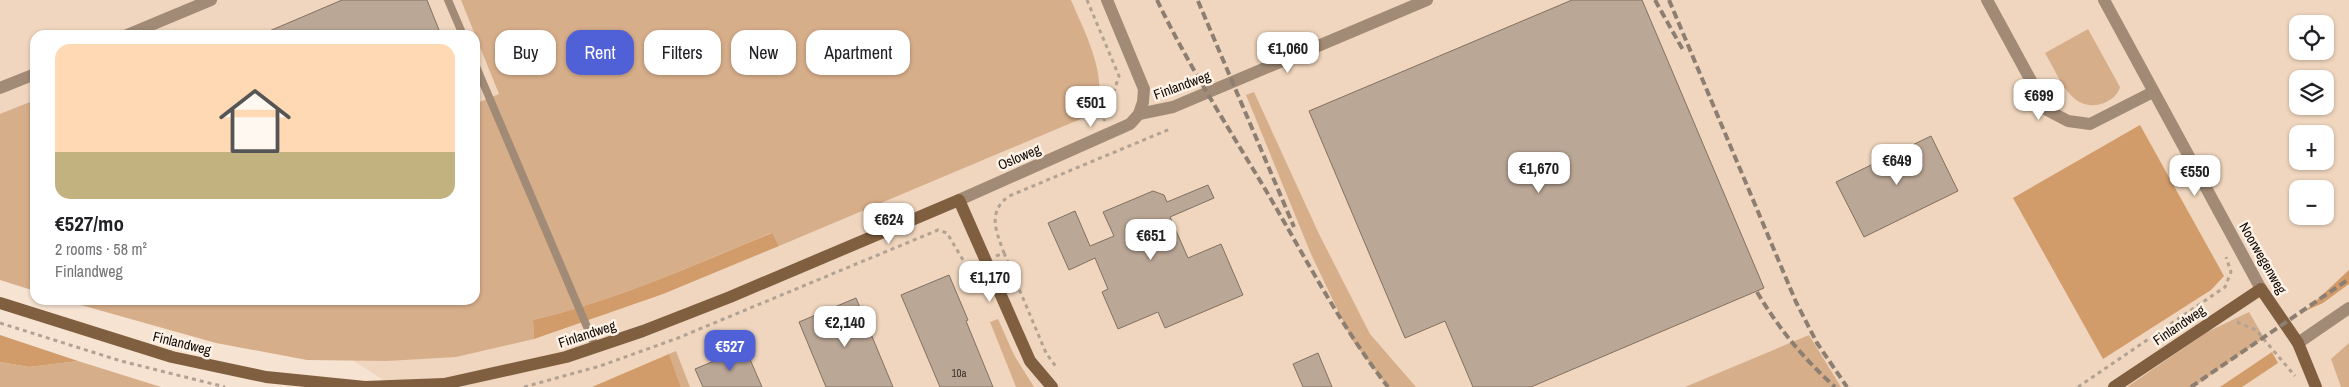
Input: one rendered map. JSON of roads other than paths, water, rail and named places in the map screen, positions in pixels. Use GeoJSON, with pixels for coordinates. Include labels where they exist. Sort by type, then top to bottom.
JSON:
{"type":"FeatureCollection","features":[{"type":"Feature","properties":{"kind":"street"},"geometry":{"type":"LineString","coordinates":[[139,30],[210,0]]}},
{"type":"Feature","properties":{"kind":"street"},"geometry":{"type":"LineString","coordinates":[[1107,0],[1144,89],[1143,102],[1139,114]]}},
{"type":"Feature","properties":{"kind":"street","name":"Finlandweg"},"geometry":{"type":"LineString","coordinates":[[1139,114],[1173,107],[1427,0]]}},
{"type":"Feature","properties":{"kind":"street"},"geometry":{"type":"LineString","coordinates":[[1987,0],[2047,110],[2068,121],[2090,124],[2154,92]]}},
{"type":"Feature","properties":{"kind":"street","name":"Noorwegenweg"},"geometry":{"type":"LineString","coordinates":[[2104,0],[2261,289],[2298,343],[2316,387]]}},
{"type":"Feature","properties":{"kind":"street"},"geometry":{"type":"LineString","coordinates":[[0,88],[30,76]]}},
{"type":"Feature","properties":{"kind":"street","name":"Osloweg"},"geometry":{"type":"LineString","coordinates":[[959,200],[1106,137],[1130,124],[1139,114]]}},
{"type":"Feature","properties":{"kind":"street"},"geometry":{"type":"LineString","coordinates":[[959,200],[1030,361],[1052,387]]}},
{"type":"Feature","properties":{"kind":"street","name":"Finlandweg"},"geometry":{"type":"LineString","coordinates":[[0,303],[172,357],[266,377],[365,387],[444,384],[521,368],[596,348],[730,297],[959,200]]}},
{"type":"Feature","properties":{"kind":"street","name":"Finlandweg"},"geometry":{"type":"LineString","coordinates":[[2114,387],[2261,289]]}},
{"type":"Feature","properties":{"kind":"street"},"geometry":{"type":"LineString","coordinates":[[2298,343],[2349,308]]}},
{"type":"Feature","properties":{"kind":"lane"},"geometry":{"type":"LineString","coordinates":[[448,0],[461,30]]}},
{"type":"Feature","properties":{"kind":"lane"},"geometry":{"type":"LineString","coordinates":[[480,76],[596,348]]}},
{"type":"Feature","properties":{"kind":"railway"},"geometry":{"type":"LineString","coordinates":[[1157,0],[1196,74],[1325,293],[1355,341],[1388,387]]}},
{"type":"Feature","properties":{"kind":"railway"},"geometry":{"type":"LineString","coordinates":[[1655,0],[1683,50]]}},
{"type":"Feature","properties":{"kind":"railway"},"geometry":{"type":"LineString","coordinates":[[1669,0],[1796,302],[1817,343],[1847,387]]}},
{"type":"Feature","properties":{"kind":"railway"},"geometry":{"type":"LineString","coordinates":[[1198,1],[1294,227]]}},
{"type":"Feature","properties":{"kind":"railway"},"geometry":{"type":"LineString","coordinates":[[2191,387],[2349,279]]}},
{"type":"Feature","properties":{"kind":"railway"},"geometry":{"type":"LineString","coordinates":[[1757,292],[1792,342],[1835,387]]}}]}
